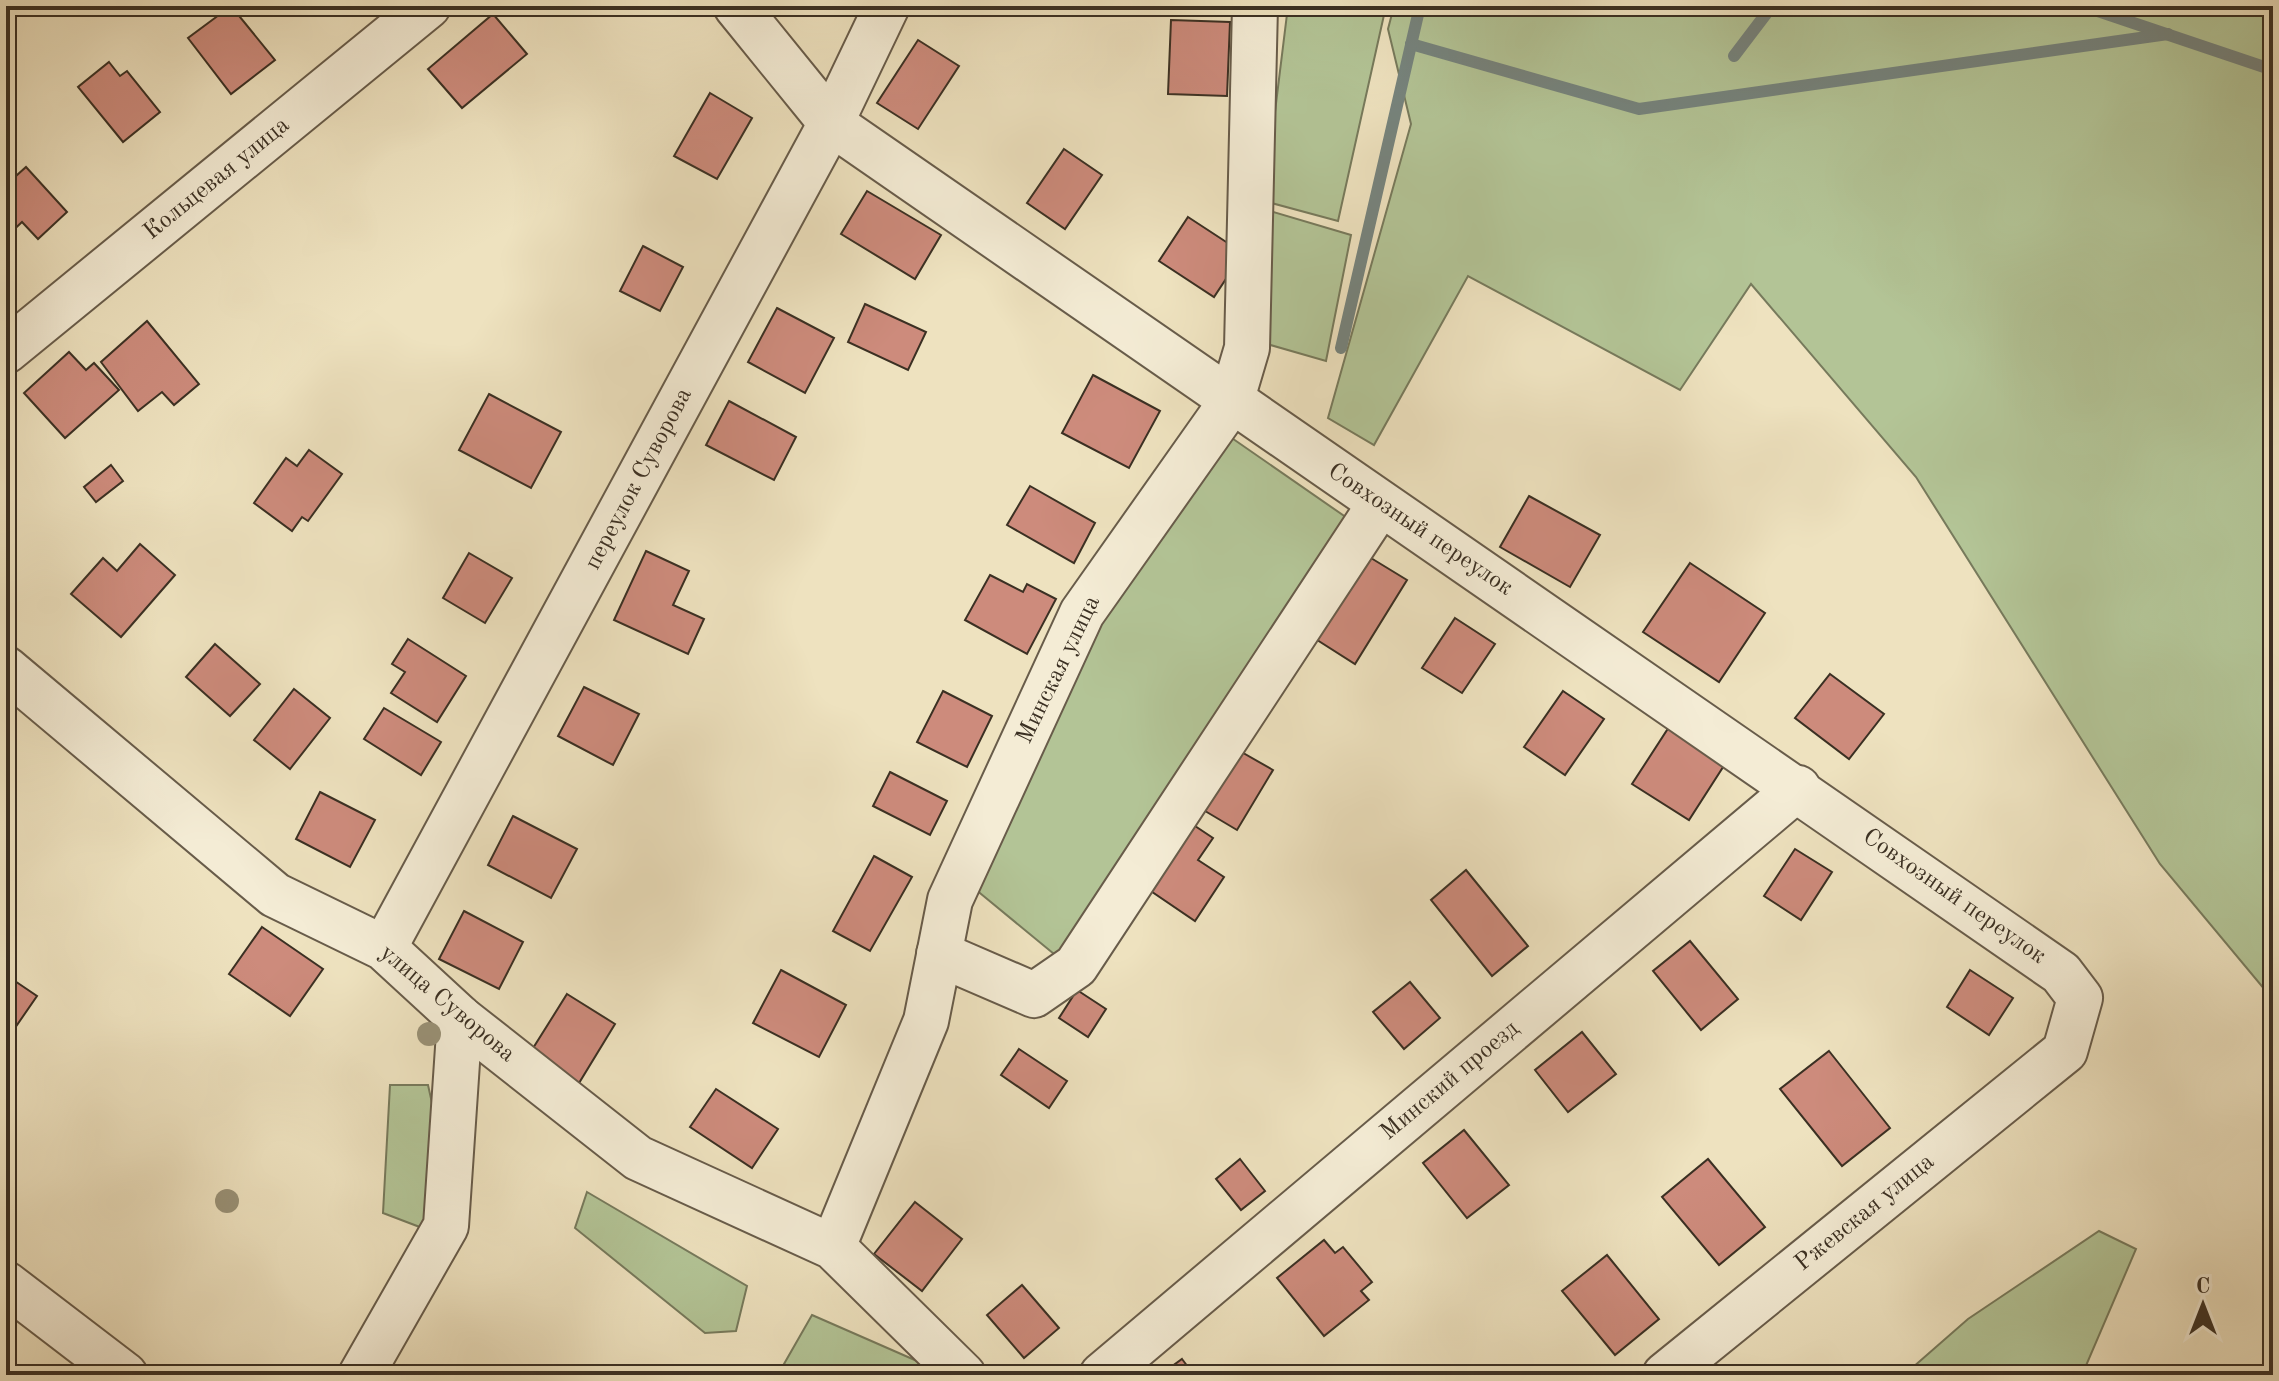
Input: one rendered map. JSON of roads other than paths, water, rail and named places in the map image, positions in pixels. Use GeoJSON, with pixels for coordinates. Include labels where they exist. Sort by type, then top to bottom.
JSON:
{"type":"FeatureCollection","features":[{"type":"Feature","properties":{"kind":"street","name":"Кольцевая улица"},"geometry":{"type":"LineString","coordinates":[[6,351],[428,6]]}},
{"type":"Feature","properties":{"kind":"street","name":"Совхозный переулок"},"geometry":{"type":"LineString","coordinates":[[736,6],[831,123],[1231,402],[1798,788],[2061,973],[2080,998],[2065,1051]]}},
{"type":"Feature","properties":{"kind":"street","name":"переулок Суворова"},"geometry":{"type":"LineString","coordinates":[[384,948],[831,123],[887,6]]}},
{"type":"Feature","properties":{"kind":"street","name":"Минская улица"},"geometry":{"type":"LineString","coordinates":[[833,1247],[926,1021],[950,900],[1082,613],[1231,402],[1247,348],[1255,6]]}},
{"type":"Feature","properties":{"kind":"street"},"geometry":{"type":"LineString","coordinates":[[939,954],[1034,995],[1076,966],[1380,504]]}},
{"type":"Feature","properties":{"kind":"street","name":"улица Суворова"},"geometry":{"type":"LineString","coordinates":[[6,669],[275,895],[384,948],[460,1018],[638,1158],[833,1247]]}},
{"type":"Feature","properties":{"kind":"street","name":"Минский проезд"},"geometry":{"type":"LineString","coordinates":[[1102,1375],[1798,788]]}},
{"type":"Feature","properties":{"kind":"street"},"geometry":{"type":"LineString","coordinates":[[361,1375],[446,1226],[460,1018]]}},
{"type":"Feature","properties":{"kind":"street","name":"Ржевская улица"},"geometry":{"type":"LineString","coordinates":[[1665,1375],[2065,1051]]}},
{"type":"Feature","properties":{"kind":"street"},"geometry":{"type":"LineString","coordinates":[[833,1247],[963,1375]]}},
{"type":"Feature","properties":{"kind":"street"},"geometry":{"type":"LineString","coordinates":[[6,1284],[125,1375]]}},
{"type":"Feature","properties":{"kind":"waterway"},"geometry":{"type":"LineString","coordinates":[[1341,348],[1420,6]]}},
{"type":"Feature","properties":{"kind":"waterway"},"geometry":{"type":"LineString","coordinates":[[1734,56],[1772,6]]}},
{"type":"Feature","properties":{"kind":"waterway"},"geometry":{"type":"LineString","coordinates":[[2083,6],[2273,70]]}},
{"type":"Feature","properties":{"kind":"waterway"},"geometry":{"type":"LineString","coordinates":[[1411,44],[1639,109],[2168,34]]}}]}
